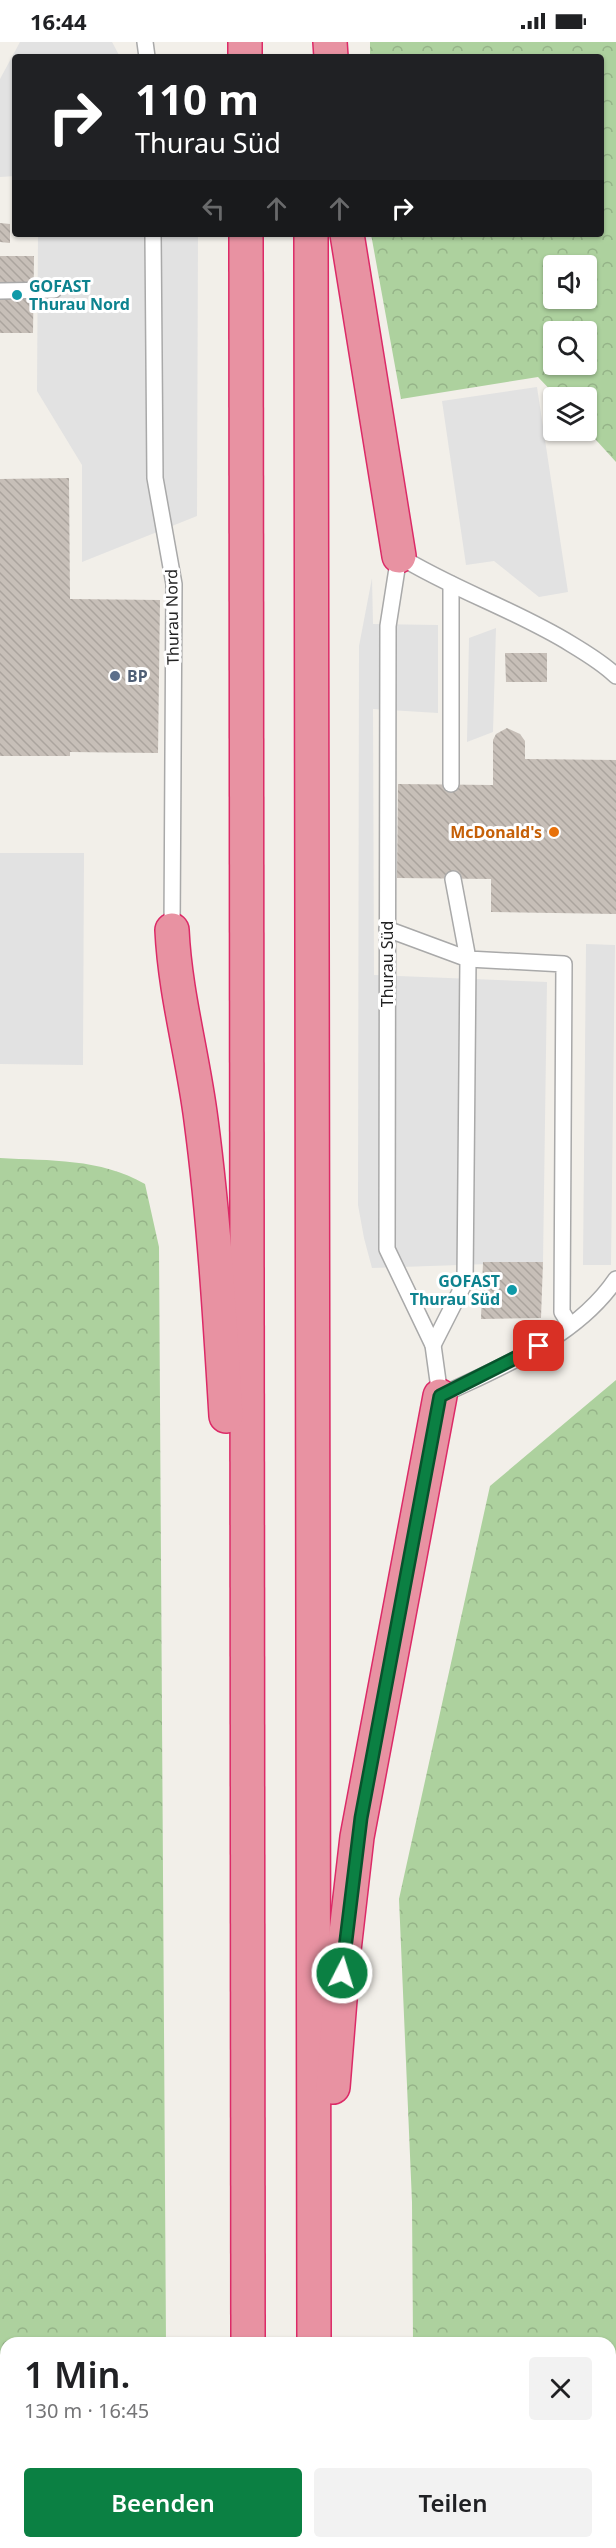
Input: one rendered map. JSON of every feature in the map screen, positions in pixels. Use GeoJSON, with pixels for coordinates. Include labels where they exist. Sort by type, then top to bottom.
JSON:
{"type":"FeatureCollection","features":[{"type":"Feature","properties":{"kind":"highway"},"geometry":{"type":"LineString","coordinates":[[246,237],[248,2337]]}},
{"type":"Feature","properties":{"kind":"highway"},"geometry":{"type":"LineString","coordinates":[[311,237],[314,2331]]}},
{"type":"Feature","properties":{"kind":"highway"},"geometry":{"type":"LineString","coordinates":[[347,237],[399,556]]}},
{"type":"Feature","properties":{"kind":"highway"},"geometry":{"type":"LineString","coordinates":[[172,930],[174,962],[199,1105],[209,1184],[246,1700]]}},
{"type":"Feature","properties":{"kind":"highway"},"geometry":{"type":"LineString","coordinates":[[314,2331],[344,1950],[357,1837],[440,1396]]}},
{"type":"Feature","properties":{"kind":"lane","name":"Thurau Nord"},"geometry":{"type":"LineString","coordinates":[[153,237],[155,478],[174,584],[172,930]]}},
{"type":"Feature","properties":{"kind":"lane"},"geometry":{"type":"LineString","coordinates":[[0,291],[54,290]]}},
{"type":"Feature","properties":{"kind":"lane"},"geometry":{"type":"LineString","coordinates":[[399,556],[432,576],[536,622],[581,650],[616,676]]}},
{"type":"Feature","properties":{"kind":"lane","name":"Thurau Süd"},"geometry":{"type":"LineString","coordinates":[[399,556],[388,626],[387,1249],[433,1345],[440,1396]]}},
{"type":"Feature","properties":{"kind":"lane"},"geometry":{"type":"LineString","coordinates":[[451,784],[452,585]]}},
{"type":"Feature","properties":{"kind":"lane"},"geometry":{"type":"LineString","coordinates":[[433,1345],[465,1282],[468,959],[453,879]]}},
{"type":"Feature","properties":{"kind":"lane"},"geometry":{"type":"LineString","coordinates":[[387,929],[468,959],[564,964],[562,1311],[570,1325]]}},
{"type":"Feature","properties":{"kind":"lane"},"geometry":{"type":"LineString","coordinates":[[440,1396],[524,1356],[589,1311],[616,1279]]}},
{"type":"Feature","properties":{"kind":"green space"},"geometry":{"type":"Polygon","coordinates":[[[370,42],[616,42],[616,462],[597,441],[597,387],[548,387],[538,377],[401,399],[372,237],[604,237],[604,54],[370,54],[370,42]]]}},
{"type":"Feature","properties":{"kind":"green space"},"geometry":{"type":"Polygon","coordinates":[[[0,1158],[93,1165],[110,1169],[145,1184],[159,1247],[166,2337],[0,2337],[0,1158]]]}},
{"type":"Feature","properties":{"kind":"green space"},"geometry":{"type":"Polygon","coordinates":[[[616,1380],[616,2337],[413,2337],[412,2202],[399,1899],[490,1486],[616,1380]]]}},
{"type":"Feature","properties":{"kind":"shaded area"},"geometry":{"type":"Polygon","coordinates":[[[20,42],[112,42],[118,54],[14,54],[20,42]]]}},
{"type":"Feature","properties":{"kind":"shaded area"},"geometry":{"type":"Polygon","coordinates":[[[12,57],[12,176],[0,177],[0,79],[12,57]]]}},
{"type":"Feature","properties":{"kind":"shaded area"},"geometry":{"type":"Polygon","coordinates":[[[38,237],[198,237],[197,516],[82,562],[82,465],[37,391],[38,237]]]}},
{"type":"Feature","properties":{"kind":"shaded area"},"geometry":{"type":"Polygon","coordinates":[[[537,387],[543,441],[545,441],[568,592],[539,597],[494,561],[466,565],[442,401],[537,387]]]}},
{"type":"Feature","properties":{"kind":"shaded area"},"geometry":{"type":"Polygon","coordinates":[[[372,578],[373,624],[438,625],[438,713],[373,709],[374,975],[547,982],[543,1262],[372,1268],[364,1238],[358,1205],[359,646],[372,578]]]}},
{"type":"Feature","properties":{"kind":"shaded area"},"geometry":{"type":"Polygon","coordinates":[[[496,628],[493,732],[467,742],[469,638],[496,628]]]}},
{"type":"Feature","properties":{"kind":"shaded area"},"geometry":{"type":"Polygon","coordinates":[[[0,853],[84,853],[83,1065],[0,1064],[0,853]]]}},
{"type":"Feature","properties":{"kind":"shaded area"},"geometry":{"type":"Polygon","coordinates":[[[586,944],[615,945],[611,1265],[583,1265],[586,944]]]}},
{"type":"Feature","properties":{"kind":"building"},"geometry":{"type":"Polygon","coordinates":[[[0,223],[10,224],[10,243],[0,242],[0,223]]]}},
{"type":"Feature","properties":{"kind":"building","name":"GOFAST Thurau Nord"},"geometry":{"type":"Polygon","coordinates":[[[0,256],[34,256],[33,333],[0,333],[0,256]]]}},
{"type":"Feature","properties":{"kind":"building"},"geometry":{"type":"Polygon","coordinates":[[[69,478],[70,599],[160,600],[158,753],[70,752],[70,756],[0,756],[0,479],[69,478]]]}},
{"type":"Feature","properties":{"kind":"building"},"geometry":{"type":"Polygon","coordinates":[[[505,653],[547,653],[547,682],[506,682],[505,653]]]}},
{"type":"Feature","properties":{"kind":"building","name":"McDonald's"},"geometry":{"type":"Polygon","coordinates":[[[507,728],[520,734],[525,741],[525,759],[616,760],[616,914],[491,912],[491,879],[397,878],[398,784],[493,785],[493,740],[496,734],[507,728]]]}},
{"type":"Feature","properties":{"kind":"building","name":"GOFAST Thurau Süd"},"geometry":{"type":"Polygon","coordinates":[[[483,1262],[543,1262],[541,1318],[481,1319],[483,1262]]]}},
{"type":"Feature","properties":{"kind":"place","name":"GOFAST Thurau Nord"},"geometry":{"type":"Point","coordinates":[17,295]}},
{"type":"Feature","properties":{"kind":"place","name":"BP"},"geometry":{"type":"Point","coordinates":[115,676]}},
{"type":"Feature","properties":{"kind":"place","name":"McDonald's"},"geometry":{"type":"Point","coordinates":[554,832]}},
{"type":"Feature","properties":{"kind":"place","name":"GOFAST Thurau Süd"},"geometry":{"type":"Point","coordinates":[512,1290]}},
{"type":"Feature","properties":{"kind":"route"},"geometry":{"type":"LineString","coordinates":[[342,1973],[361,1818],[440,1396],[524,1356],[539,1346]]}}]}
